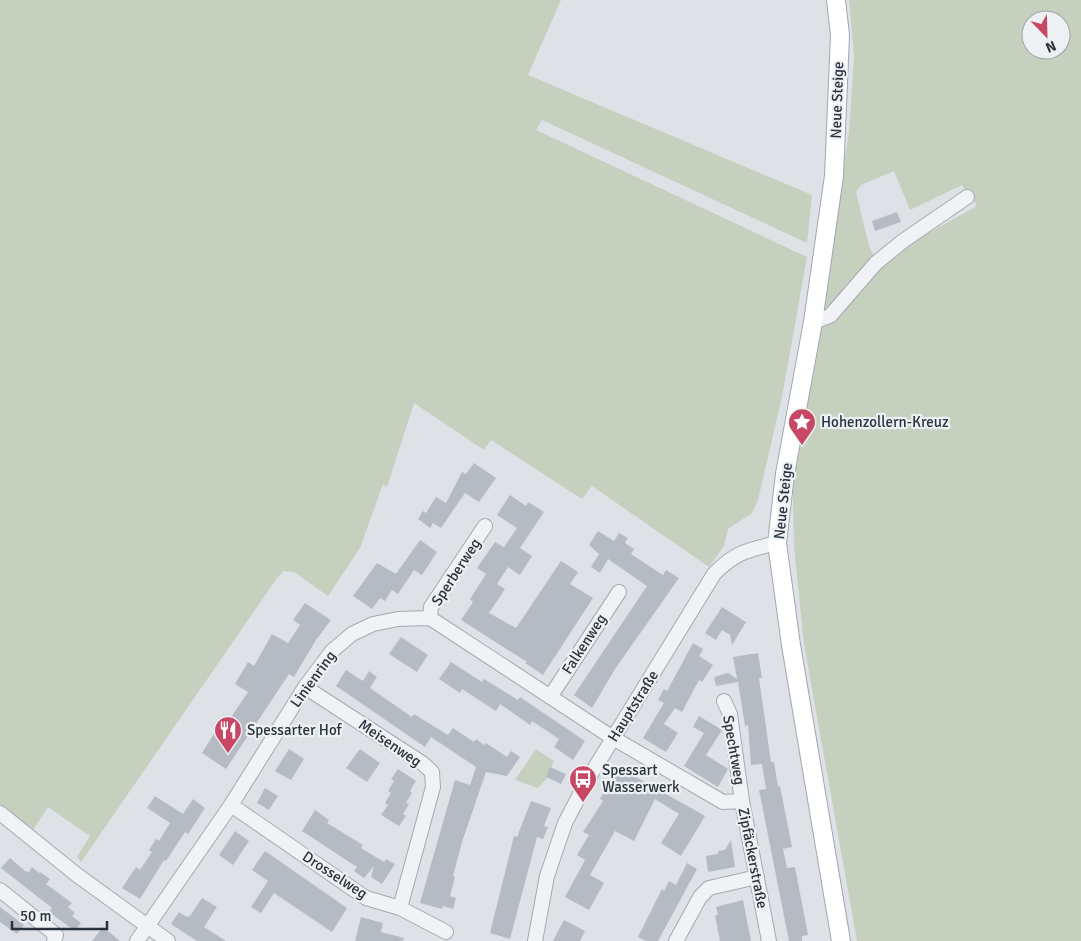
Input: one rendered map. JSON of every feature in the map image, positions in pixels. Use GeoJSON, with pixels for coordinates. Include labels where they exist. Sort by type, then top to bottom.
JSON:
{"type":"FeatureCollection","features":[{"type":"Feature","properties":{"kind":"main road","name":"Neue Steige"},"geometry":{"type":"LineString","coordinates":[[836,0],[840,35],[834,176],[813,322],[784,474],[778,542],[791,646],[841,941]]}},
{"type":"Feature","properties":{"kind":"street"},"geometry":{"type":"LineString","coordinates":[[813,322],[830,316],[876,263],[903,240],[967,197]]}},
{"type":"Feature","properties":{"kind":"street","name":"Sperberweg"},"geometry":{"type":"LineString","coordinates":[[430,618],[431,607],[485,526]]}},
{"type":"Feature","properties":{"kind":"street","name":"Hauptstraße"},"geometry":{"type":"LineString","coordinates":[[535,941],[547,876],[565,823],[612,738],[714,574],[729,558],[748,550],[778,542]]}},
{"type":"Feature","properties":{"kind":"street","name":"Falkenweg"},"geometry":{"type":"LineString","coordinates":[[550,698],[619,592]]}},
{"type":"Feature","properties":{"kind":"street"},"geometry":{"type":"LineString","coordinates":[[430,618],[612,738]]}},
{"type":"Feature","properties":{"kind":"street","name":"Linienring"},"geometry":{"type":"LineString","coordinates":[[137,941],[231,804],[305,687],[332,651],[352,634],[373,624],[398,619],[430,618]]}},
{"type":"Feature","properties":{"kind":"street","name":"Meisenweg"},"geometry":{"type":"LineString","coordinates":[[305,687],[422,763],[432,772],[433,787],[400,908]]}},
{"type":"Feature","properties":{"kind":"street","name":"Spechtweg"},"geometry":{"type":"LineString","coordinates":[[724,700],[730,714],[742,801]]}},
{"type":"Feature","properties":{"kind":"street","name":"Zipfäckerstraße"},"geometry":{"type":"LineString","coordinates":[[612,738],[723,802],[742,801],[769,941]]}},
{"type":"Feature","properties":{"kind":"street","name":"Drosselweg"},"geometry":{"type":"LineString","coordinates":[[231,804],[366,898],[400,908],[446,932]]}},
{"type":"Feature","properties":{"kind":"street"},"geometry":{"type":"LineString","coordinates":[[0,813],[147,927],[168,941]]}},
{"type":"Feature","properties":{"kind":"street"},"geometry":{"type":"LineString","coordinates":[[676,941],[700,897],[709,888],[757,877]]}},
{"type":"Feature","properties":{"kind":"street"},"geometry":{"type":"LineString","coordinates":[[0,890],[56,935],[54,941]]}},
{"type":"Feature","properties":{"kind":"green space"},"geometry":{"type":"Polygon","coordinates":[[[0,0],[561,0],[528,75],[812,195],[807,243],[542,120],[536,130],[807,257],[782,397],[758,500],[752,513],[728,529],[724,546],[709,567],[592,486],[582,499],[491,440],[484,450],[414,403],[387,487],[383,484],[360,548],[328,596],[294,572],[284,571],[277,578],[81,862],[77,857],[90,836],[48,807],[31,833],[0,809],[0,0]]]}},
{"type":"Feature","properties":{"kind":"green space"},"geometry":{"type":"Polygon","coordinates":[[[849,0],[1081,0],[1081,941],[857,941],[804,644],[794,547],[792,460],[815,330],[832,323],[881,263],[918,239],[977,206],[962,185],[910,210],[894,171],[861,185],[856,192],[869,246],[874,256],[830,312],[822,308],[849,132],[854,56],[849,0]]]}},
{"type":"Feature","properties":{"kind":"green space"},"geometry":{"type":"Polygon","coordinates":[[[536,749],[554,761],[548,777],[538,788],[515,780],[536,749]]]}},
{"type":"Feature","properties":{"kind":"building"},"geometry":{"type":"Polygon","coordinates":[[[897,212],[901,222],[875,231],[872,221],[897,212]]]}},
{"type":"Feature","properties":{"kind":"building"},"geometry":{"type":"Polygon","coordinates":[[[474,463],[496,478],[479,502],[465,493],[441,528],[433,523],[430,528],[418,519],[423,511],[426,513],[436,497],[446,503],[462,472],[466,474],[474,463]]]}},
{"type":"Feature","properties":{"kind":"building"},"geometry":{"type":"Polygon","coordinates":[[[510,495],[526,506],[528,502],[544,512],[520,548],[532,556],[520,575],[508,567],[497,584],[505,589],[489,613],[516,628],[561,561],[578,572],[570,584],[593,598],[543,675],[525,663],[527,662],[461,620],[473,602],[470,599],[486,574],[477,568],[495,542],[504,547],[517,528],[497,515],[510,495]]]}},
{"type":"Feature","properties":{"kind":"building"},"geometry":{"type":"Polygon","coordinates":[[[598,531],[614,541],[619,533],[628,538],[625,543],[634,549],[631,554],[663,575],[666,570],[679,578],[615,669],[592,708],[574,695],[647,586],[608,559],[600,573],[591,567],[599,554],[589,545],[598,531]]]}},
{"type":"Feature","properties":{"kind":"building"},"geometry":{"type":"Polygon","coordinates":[[[420,540],[437,552],[422,575],[414,570],[398,594],[392,590],[385,601],[380,598],[372,609],[353,596],[377,563],[396,574],[420,540]]]}},
{"type":"Feature","properties":{"kind":"building"},"geometry":{"type":"Polygon","coordinates":[[[305,603],[331,620],[316,640],[294,677],[289,674],[226,769],[202,753],[217,729],[221,732],[248,692],[235,684],[248,662],[254,666],[272,634],[288,643],[300,625],[293,620],[305,603]]]}},
{"type":"Feature","properties":{"kind":"building"},"geometry":{"type":"Polygon","coordinates":[[[722,607],[746,622],[732,645],[730,635],[722,630],[716,640],[705,633],[722,607]]]}},
{"type":"Feature","properties":{"kind":"building"},"geometry":{"type":"Polygon","coordinates":[[[401,637],[428,655],[417,672],[389,654],[401,637]]]}},
{"type":"Feature","properties":{"kind":"building"},"geometry":{"type":"Polygon","coordinates":[[[693,643],[703,649],[699,656],[713,665],[702,682],[699,680],[682,712],[675,708],[664,724],[678,733],[666,752],[643,738],[664,703],[658,700],[664,689],[667,691],[693,643]]]}},
{"type":"Feature","properties":{"kind":"building"},"geometry":{"type":"Polygon","coordinates":[[[758,653],[762,678],[759,678],[771,762],[774,762],[778,787],[780,786],[792,847],[783,849],[787,868],[795,867],[808,935],[802,936],[802,941],[789,941],[759,790],[766,789],[762,764],[751,765],[748,725],[745,726],[738,682],[716,686],[714,677],[728,673],[737,679],[733,657],[758,653]]]}},
{"type":"Feature","properties":{"kind":"building"},"geometry":{"type":"Polygon","coordinates":[[[451,662],[482,682],[484,679],[518,700],[520,697],[585,741],[573,760],[554,747],[559,739],[532,721],[530,725],[500,704],[496,711],[462,689],[460,693],[439,679],[451,662]]]}},
{"type":"Feature","properties":{"kind":"building"},"geometry":{"type":"Polygon","coordinates":[[[346,670],[363,681],[369,671],[377,677],[370,688],[412,717],[414,714],[448,735],[453,728],[474,742],[476,739],[484,745],[486,743],[507,757],[511,751],[520,757],[507,776],[486,772],[462,842],[453,876],[455,877],[450,896],[456,898],[453,909],[443,906],[442,909],[420,903],[455,780],[470,785],[476,767],[431,737],[425,747],[336,686],[346,670]]]}},
{"type":"Feature","properties":{"kind":"building"},"geometry":{"type":"Polygon","coordinates":[[[699,716],[722,730],[706,755],[728,769],[718,787],[684,766],[704,733],[693,727],[699,716]]]}},
{"type":"Feature","properties":{"kind":"building"},"geometry":{"type":"Polygon","coordinates":[[[289,749],[304,759],[291,780],[275,771],[289,749]]]}},
{"type":"Feature","properties":{"kind":"building"},"geometry":{"type":"Polygon","coordinates":[[[360,749],[380,763],[367,782],[346,768],[360,749]]]}},
{"type":"Feature","properties":{"kind":"building"},"geometry":{"type":"Polygon","coordinates":[[[550,767],[566,774],[561,784],[546,777],[550,767]]]}},
{"type":"Feature","properties":{"kind":"building"},"geometry":{"type":"Polygon","coordinates":[[[620,768],[705,816],[681,856],[661,843],[679,814],[655,799],[634,841],[615,831],[590,875],[604,883],[589,910],[565,897],[585,860],[577,855],[589,835],[583,832],[603,801],[600,799],[606,788],[608,789],[620,768]]]}},
{"type":"Feature","properties":{"kind":"building"},"geometry":{"type":"Polygon","coordinates":[[[398,769],[416,781],[406,803],[409,804],[403,814],[406,816],[399,826],[381,815],[388,805],[385,803],[391,793],[388,791],[394,781],[391,779],[398,769]]]}},
{"type":"Feature","properties":{"kind":"building"},"geometry":{"type":"Polygon","coordinates":[[[265,788],[278,796],[269,810],[257,803],[265,788]]]}},
{"type":"Feature","properties":{"kind":"building"},"geometry":{"type":"Polygon","coordinates":[[[155,796],[183,814],[193,799],[205,808],[188,834],[185,832],[166,861],[164,860],[140,899],[122,888],[136,867],[140,870],[152,852],[149,850],[156,839],[159,841],[170,823],[147,808],[155,796]]]}},
{"type":"Feature","properties":{"kind":"building"},"geometry":{"type":"Polygon","coordinates":[[[531,801],[551,808],[544,826],[548,827],[543,839],[537,837],[510,939],[490,933],[514,836],[517,837],[531,801]]]}},
{"type":"Feature","properties":{"kind":"building"},"geometry":{"type":"Polygon","coordinates":[[[315,810],[329,820],[327,823],[363,845],[361,848],[384,862],[386,859],[395,864],[382,884],[371,877],[374,866],[364,878],[354,871],[357,867],[302,831],[315,810]]]}},
{"type":"Feature","properties":{"kind":"building"},"geometry":{"type":"Polygon","coordinates":[[[235,831],[249,841],[233,865],[219,855],[235,831]]]}},
{"type":"Feature","properties":{"kind":"building"},"geometry":{"type":"Polygon","coordinates":[[[731,840],[735,867],[708,872],[706,856],[718,854],[718,851],[725,850],[731,840]]]}},
{"type":"Feature","properties":{"kind":"building"},"geometry":{"type":"Polygon","coordinates":[[[265,851],[347,908],[332,932],[274,893],[261,913],[251,907],[268,881],[252,870],[265,851]]]}},
{"type":"Feature","properties":{"kind":"building"},"geometry":{"type":"Polygon","coordinates":[[[10,858],[25,871],[29,872],[32,867],[50,879],[46,884],[72,903],[68,907],[75,913],[72,916],[81,923],[75,931],[49,912],[52,908],[1,868],[10,858]]]}},
{"type":"Feature","properties":{"kind":"building"},"geometry":{"type":"Polygon","coordinates":[[[687,863],[697,869],[658,941],[646,941],[638,937],[662,889],[664,891],[669,881],[676,885],[687,863]]]}},
{"type":"Feature","properties":{"kind":"building"},"geometry":{"type":"Polygon","coordinates":[[[202,898],[217,907],[204,927],[226,941],[197,941],[171,924],[179,912],[187,917],[190,916],[202,898]]]}},
{"type":"Feature","properties":{"kind":"building"},"geometry":{"type":"Polygon","coordinates":[[[743,900],[751,941],[720,941],[715,915],[718,915],[716,907],[743,900]]]}},
{"type":"Feature","properties":{"kind":"building"},"geometry":{"type":"Polygon","coordinates":[[[0,907],[24,925],[17,934],[0,922],[0,907]]]}},
{"type":"Feature","properties":{"kind":"building"},"geometry":{"type":"Polygon","coordinates":[[[361,917],[383,923],[381,932],[404,938],[403,941],[355,941],[361,917]]]}},
{"type":"Feature","properties":{"kind":"building"},"geometry":{"type":"Polygon","coordinates":[[[564,920],[585,931],[580,941],[553,941],[564,920]]]}},
{"type":"Feature","properties":{"kind":"building"},"geometry":{"type":"Polygon","coordinates":[[[103,927],[120,941],[92,941],[103,927]]]}},
{"type":"Feature","properties":{"kind":"place","name":"Hohenzollern-Kreuz"},"geometry":{"type":"Point","coordinates":[802,446]}},
{"type":"Feature","properties":{"kind":"place","name":"Spessarter Hof"},"geometry":{"type":"Point","coordinates":[228,754]}},
{"type":"Feature","properties":{"kind":"place","name":"Spessart Wasserwerk"},"geometry":{"type":"Point","coordinates":[583,803]}}]}
